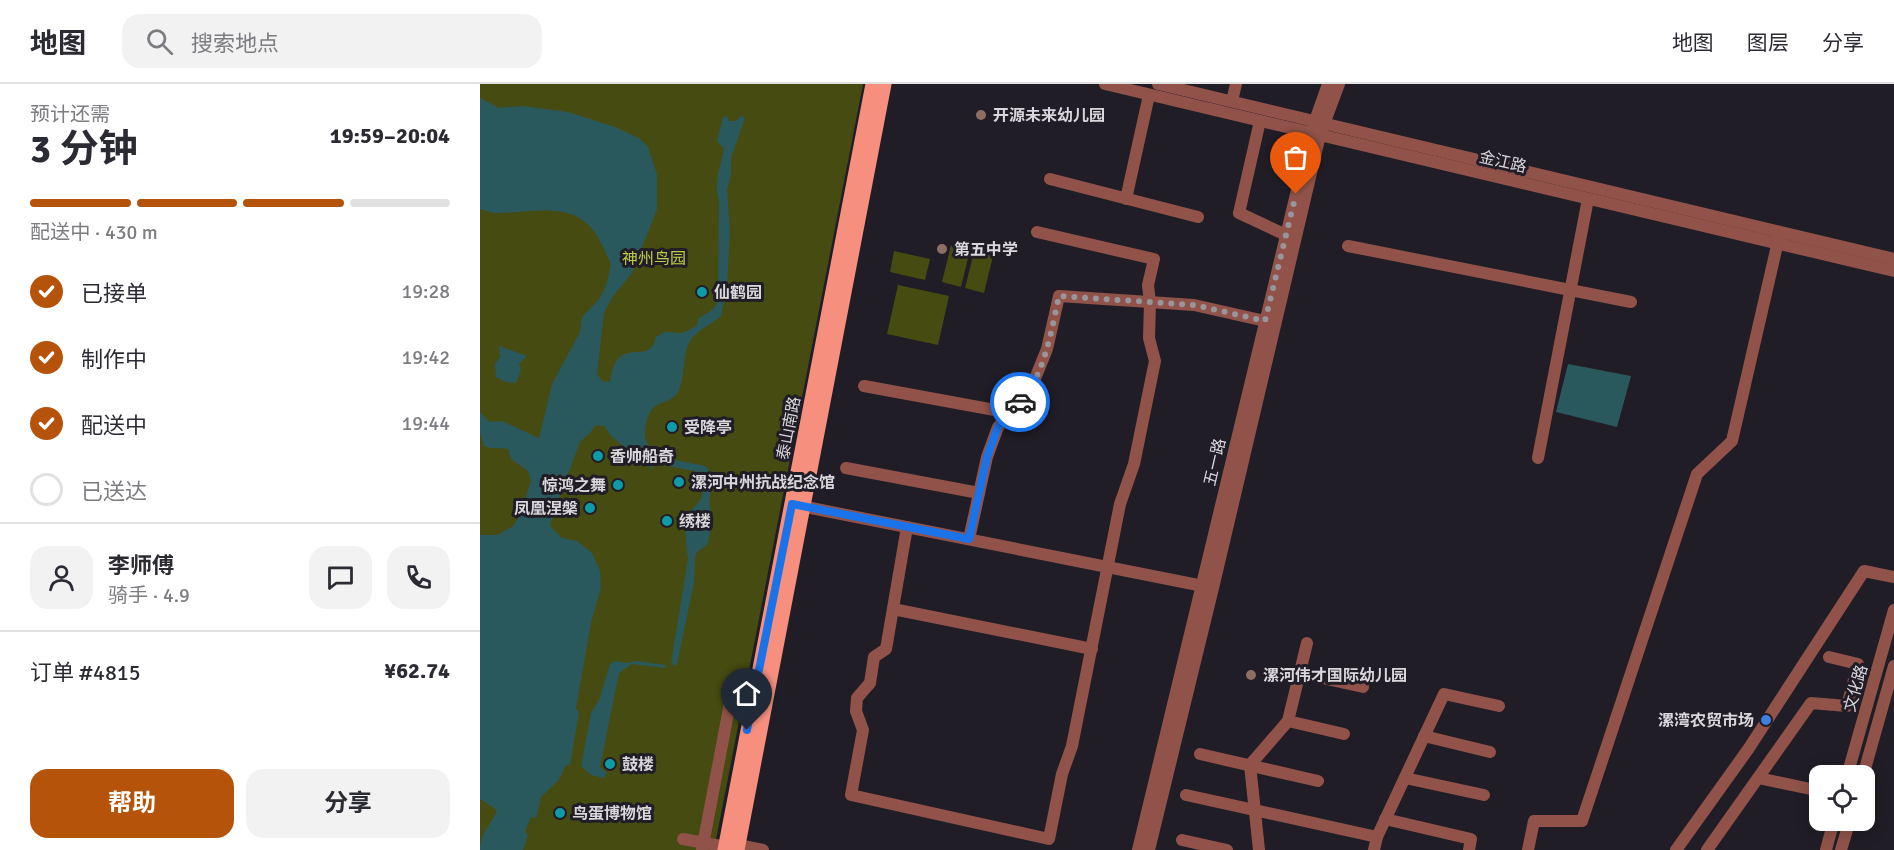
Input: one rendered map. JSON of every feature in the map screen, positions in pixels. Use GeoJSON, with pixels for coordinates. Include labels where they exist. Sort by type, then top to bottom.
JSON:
{"type":"FeatureCollection","features":[{"type":"Feature","properties":{"kind":"main road","name":"泰山南路"},"geometry":{"type":"LineString","coordinates":[[731,848],[797,505],[873,84]]}},
{"type":"Feature","properties":{"kind":"main road","name":"泰山南路"},"geometry":{"type":"LineString","coordinates":[[731,848],[752,707],[797,505],[884,84]]}},
{"type":"Feature","properties":{"kind":"street","name":"金江路"},"geometry":{"type":"LineString","coordinates":[[1105,84],[1260,121],[1318,127],[1779,238],[1894,271]]}},
{"type":"Feature","properties":{"kind":"street","name":"金江路"},"geometry":{"type":"LineString","coordinates":[[1158,84],[1232,101],[1318,127],[1588,199],[1894,259]]}},
{"type":"Feature","properties":{"kind":"street"},"geometry":{"type":"LineString","coordinates":[[1232,101],[1236,84]]}},
{"type":"Feature","properties":{"kind":"street","name":"五一路"},"geometry":{"type":"LineString","coordinates":[[1138,850],[1208,587],[1328,84]]}},
{"type":"Feature","properties":{"kind":"street","name":"五一路"},"geometry":{"type":"LineString","coordinates":[[1149,850],[1286,235],[1318,127],[1339,84]]}},
{"type":"Feature","properties":{"kind":"street"},"geometry":{"type":"LineString","coordinates":[[1126,199],[1149,95]]}},
{"type":"Feature","properties":{"kind":"street"},"geometry":{"type":"LineString","coordinates":[[1260,121],[1239,213],[1286,235]]}},
{"type":"Feature","properties":{"kind":"street"},"geometry":{"type":"LineString","coordinates":[[1050,180],[1198,217]]}},
{"type":"Feature","properties":{"kind":"street"},"geometry":{"type":"LineString","coordinates":[[1538,458],[1588,199]]}},
{"type":"Feature","properties":{"kind":"street"},"geometry":{"type":"LineString","coordinates":[[907,527],[886,649],[874,657],[870,683],[857,698],[856,711],[863,730],[851,795],[1049,839],[1062,774],[1072,746],[1120,504],[1134,464],[1155,361],[1149,338],[1148,285],[1154,259],[1037,232]]}},
{"type":"Feature","properties":{"kind":"street"},"geometry":{"type":"LineString","coordinates":[[1528,850],[1534,821],[1582,821],[1697,474],[1732,441],[1779,238]]}},
{"type":"Feature","properties":{"kind":"street"},"geometry":{"type":"LineString","coordinates":[[1348,246],[1631,302]]}},
{"type":"Feature","properties":{"kind":"street"},"geometry":{"type":"LineString","coordinates":[[969,539],[987,457],[998,427],[1030,391],[1047,349],[1059,296],[1194,305],[1265,321]]}},
{"type":"Feature","properties":{"kind":"street"},"geometry":{"type":"LineString","coordinates":[[864,386],[1011,413]]}},
{"type":"Feature","properties":{"kind":"street"},"geometry":{"type":"LineString","coordinates":[[846,468],[979,493]]}},
{"type":"Feature","properties":{"kind":"street"},"geometry":{"type":"LineString","coordinates":[[797,505],[1208,587]]}},
{"type":"Feature","properties":{"kind":"street"},"geometry":{"type":"LineString","coordinates":[[1676,850],[1749,748],[1864,571],[1894,577]]}},
{"type":"Feature","properties":{"kind":"street"},"geometry":{"type":"LineString","coordinates":[[893,609],[1092,649]]}},
{"type":"Feature","properties":{"kind":"street","name":"文化路"},"geometry":{"type":"LineString","coordinates":[[1850,765],[1894,610]]}},
{"type":"Feature","properties":{"kind":"street"},"geometry":{"type":"LineString","coordinates":[[1259,850],[1250,765],[1288,721],[1307,644]]}},
{"type":"Feature","properties":{"kind":"street"},"geometry":{"type":"LineString","coordinates":[[1707,850],[1810,703],[1847,706],[1858,664],[1829,657]]}},
{"type":"Feature","properties":{"kind":"street","name":"文化路"},"geometry":{"type":"LineString","coordinates":[[1866,765],[1894,666]]}},
{"type":"Feature","properties":{"kind":"street"},"geometry":{"type":"LineString","coordinates":[[1300,673],[1363,687]]}},
{"type":"Feature","properties":{"kind":"street"},"geometry":{"type":"LineString","coordinates":[[1374,850],[1385,819],[1444,694],[1499,706]]}},
{"type":"Feature","properties":{"kind":"street"},"geometry":{"type":"LineString","coordinates":[[703,846],[730,703],[752,707]]}},
{"type":"Feature","properties":{"kind":"street"},"geometry":{"type":"LineString","coordinates":[[1288,721],[1344,734]]}},
{"type":"Feature","properties":{"kind":"street"},"geometry":{"type":"LineString","coordinates":[[1424,736],[1490,752]]}},
{"type":"Feature","properties":{"kind":"street"},"geometry":{"type":"LineString","coordinates":[[1200,754],[1318,781]]}},
{"type":"Feature","properties":{"kind":"street"},"geometry":{"type":"LineString","coordinates":[[1405,778],[1484,795]]}},
{"type":"Feature","properties":{"kind":"street"},"geometry":{"type":"LineString","coordinates":[[1758,778],[1809,789]]}},
{"type":"Feature","properties":{"kind":"street"},"geometry":{"type":"LineString","coordinates":[[1186,795],[1377,837]]}},
{"type":"Feature","properties":{"kind":"street"},"geometry":{"type":"LineString","coordinates":[[1385,819],[1471,839],[1469,850]]}},
{"type":"Feature","properties":{"kind":"street"},"geometry":{"type":"LineString","coordinates":[[1826,850],[1831,831]]}},
{"type":"Feature","properties":{"kind":"street"},"geometry":{"type":"LineString","coordinates":[[1841,850],[1847,831]]}},
{"type":"Feature","properties":{"kind":"street"},"geometry":{"type":"LineString","coordinates":[[683,839],[703,846],[763,850]]}},
{"type":"Feature","properties":{"kind":"street"},"geometry":{"type":"LineString","coordinates":[[1182,840],[1227,850]]}},
{"type":"Feature","properties":{"kind":"green space","name":"神州鸟园"},"geometry":{"type":"Polygon","coordinates":[[[480,84],[863,84],[714,850],[480,850],[480,84]]]}},
{"type":"Feature","properties":{"kind":"green space"},"geometry":{"type":"Polygon","coordinates":[[[951,245],[970,250],[961,287],[942,282],[951,245]]]}},
{"type":"Feature","properties":{"kind":"green space"},"geometry":{"type":"Polygon","coordinates":[[[894,251],[930,259],[925,280],[890,272],[894,251]]]}},
{"type":"Feature","properties":{"kind":"green space"},"geometry":{"type":"Polygon","coordinates":[[[974,252],[993,256],[984,293],[965,288],[974,252]]]}},
{"type":"Feature","properties":{"kind":"green space"},"geometry":{"type":"Polygon","coordinates":[[[898,285],[949,296],[938,345],[887,334],[898,285]]]}},
{"type":"Feature","properties":{"kind":"water"},"geometry":{"type":"Polygon","coordinates":[[[480,98],[499,108],[523,106],[568,112],[615,127],[639,138],[648,147],[657,175],[657,209],[632,273],[613,296],[604,313],[597,374],[602,381],[610,382],[614,365],[620,357],[626,353],[649,349],[656,337],[664,332],[683,333],[696,326],[699,318],[712,310],[718,302],[719,201],[717,188],[724,149],[717,141],[723,117],[727,116],[729,121],[736,121],[741,116],[745,118],[731,158],[731,175],[727,190],[730,231],[727,285],[721,316],[698,332],[690,341],[678,392],[673,398],[652,409],[645,431],[650,447],[658,453],[706,466],[714,478],[709,502],[713,516],[708,544],[697,552],[695,557],[694,583],[677,664],[675,666],[671,663],[688,559],[686,528],[690,512],[702,495],[704,482],[702,471],[653,463],[652,469],[612,437],[604,426],[596,425],[580,442],[550,526],[562,538],[577,541],[592,553],[600,571],[601,588],[591,623],[576,708],[579,713],[570,765],[566,765],[559,780],[541,797],[536,818],[531,817],[525,832],[528,835],[523,850],[480,850],[484,834],[497,810],[480,799],[480,535],[498,535],[513,526],[520,515],[531,481],[528,471],[511,459],[508,449],[484,446],[480,433],[480,412],[489,422],[502,421],[539,438],[552,384],[580,332],[582,317],[600,298],[607,283],[611,264],[593,230],[575,216],[554,211],[498,213],[480,209],[480,98]]]}},
{"type":"Feature","properties":{"kind":"water"},"geometry":{"type":"Polygon","coordinates":[[[499,346],[527,356],[519,364],[521,370],[516,383],[506,382],[496,377],[495,364],[500,357],[499,346]]]}},
{"type":"Feature","properties":{"kind":"water"},"geometry":{"type":"Polygon","coordinates":[[[1568,364],[1631,376],[1617,427],[1556,412],[1568,364]]]}},
{"type":"Feature","properties":{"kind":"water"},"geometry":{"type":"Polygon","coordinates":[[[614,661],[666,665],[665,668],[632,664],[619,673],[600,767],[607,773],[604,778],[591,775],[581,766],[591,712],[599,700],[610,664],[614,661]]]}},
{"type":"Feature","properties":{"kind":"way so far"},"geometry":{"type":"LineString","coordinates":[[1020,402],[1030,391],[1047,349],[1059,296],[1194,305],[1265,321],[1296,194]]}},
{"type":"Feature","properties":{"kind":"place","name":"开源未来幼儿园"},"geometry":{"type":"Point","coordinates":[981,115]}},
{"type":"Feature","properties":{"kind":"place","name":"第五中学"},"geometry":{"type":"Point","coordinates":[942,249]}},
{"type":"Feature","properties":{"kind":"place","name":"仙鹤园"},"geometry":{"type":"Point","coordinates":[702,292]}},
{"type":"Feature","properties":{"kind":"place","name":"受降亭"},"geometry":{"type":"Point","coordinates":[672,427]}},
{"type":"Feature","properties":{"kind":"place","name":"香帅船奇"},"geometry":{"type":"Point","coordinates":[598,456]}},
{"type":"Feature","properties":{"kind":"place","name":"漯河中州抗战纪念馆"},"geometry":{"type":"Point","coordinates":[679,482]}},
{"type":"Feature","properties":{"kind":"place","name":"惊鸿之舞"},"geometry":{"type":"Point","coordinates":[618,485]}},
{"type":"Feature","properties":{"kind":"place","name":"凤凰涅槃"},"geometry":{"type":"Point","coordinates":[590,508]}},
{"type":"Feature","properties":{"kind":"place","name":"绣楼"},"geometry":{"type":"Point","coordinates":[667,521]}},
{"type":"Feature","properties":{"kind":"place","name":"漯河伟才国际幼儿园"},"geometry":{"type":"Point","coordinates":[1251,675]}},
{"type":"Feature","properties":{"kind":"place","name":"漯湾农贸市场"},"geometry":{"type":"Point","coordinates":[1766,720]}},
{"type":"Feature","properties":{"kind":"place","name":"鼓楼"},"geometry":{"type":"Point","coordinates":[610,764]}},
{"type":"Feature","properties":{"kind":"place","name":"鸟蛋博物馆"},"geometry":{"type":"Point","coordinates":[560,813]}},
{"type":"Feature","properties":{"kind":"route"},"geometry":{"type":"LineString","coordinates":[[747,730],[792,504],[969,539],[987,457],[998,427],[1020,402]]}}]}
